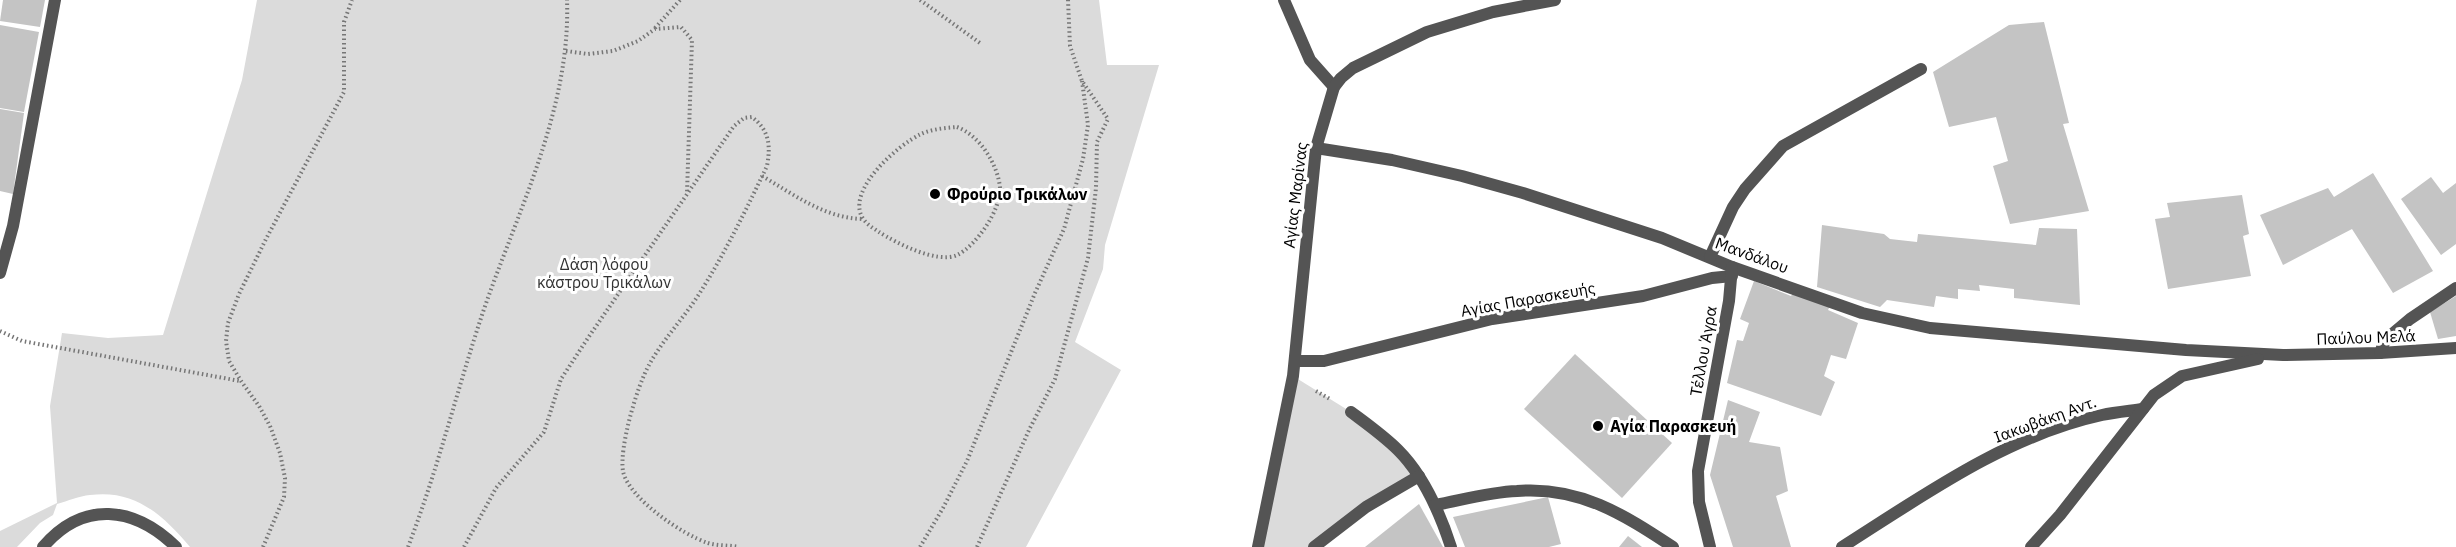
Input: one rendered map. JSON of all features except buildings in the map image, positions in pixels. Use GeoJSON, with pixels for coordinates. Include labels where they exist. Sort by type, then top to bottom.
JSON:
{"type":"FeatureCollection","features":[{"type":"Feature","properties":{"kind":"street"},"geometry":{"type":"LineString","coordinates":[[0,273],[13,226],[55,0]]}},
{"type":"Feature","properties":{"kind":"street"},"geometry":{"type":"LineString","coordinates":[[1284,0],[1310,60],[1334,87],[1353,68],[1427,32],[1493,12],[1555,0]]}},
{"type":"Feature","properties":{"kind":"street"},"geometry":{"type":"LineString","coordinates":[[1710,257],[1744,189],[1783,147],[1921,69]]}},
{"type":"Feature","properties":{"kind":"street","name":"Αγίας Μαρίνας"},"geometry":{"type":"LineString","coordinates":[[1258,547],[1293,376],[1316,148],[1334,87]]}},
{"type":"Feature","properties":{"kind":"street","name":"Μανδάλου"},"geometry":{"type":"LineString","coordinates":[[1316,148],[1392,160],[1462,176],[1662,238],[1710,257],[1732,271],[1862,313],[1930,327],[2186,350]]}},
{"type":"Feature","properties":{"kind":"street","name":"Αγίας Παρασκευής"},"geometry":{"type":"LineString","coordinates":[[1295,361],[1324,361],[1492,319],[1643,296],[1732,271]]}},
{"type":"Feature","properties":{"kind":"street","name":"Τέλλου Άγρα"},"geometry":{"type":"LineString","coordinates":[[1710,547],[1699,502],[1698,471],[1718,367],[1732,271]]}},
{"type":"Feature","properties":{"kind":"street"},"geometry":{"type":"LineString","coordinates":[[2380,353],[2385,340],[2410,319],[2456,288]]}},
{"type":"Feature","properties":{"kind":"street","name":"Παύλου Μελά"},"geometry":{"type":"LineString","coordinates":[[2186,350],[2276,355],[2380,353],[2456,348]]}},
{"type":"Feature","properties":{"kind":"street","name":"Παύλου Μελά"},"geometry":{"type":"LineString","coordinates":[[2143,409],[2154,394],[2182,376],[2276,355]]}},
{"type":"Feature","properties":{"kind":"street"},"geometry":{"type":"LineString","coordinates":[[2031,547],[2060,515],[2143,409]]}},
{"type":"Feature","properties":{"kind":"street","name":"Ιακωβάκη Αντ."},"geometry":{"type":"LineString","coordinates":[[1842,547],[1954,476],[2011,447],[2094,417],[2143,409]]}},
{"type":"Feature","properties":{"kind":"street"},"geometry":{"type":"LineString","coordinates":[[1351,412],[1398,449],[1419,476],[1435,505],[1451,547]]}},
{"type":"Feature","properties":{"kind":"street"},"geometry":{"type":"LineString","coordinates":[[1314,547],[1366,507],[1419,476]]}},
{"type":"Feature","properties":{"kind":"street"},"geometry":{"type":"LineString","coordinates":[[1435,505],[1515,491],[1558,493],[1612,509],[1673,547]]}},
{"type":"Feature","properties":{"kind":"street"},"geometry":{"type":"LineString","coordinates":[[43,547],[71,522],[106,513],[131,517],[146,524],[163,534],[176,547]]}},
{"type":"Feature","properties":{"kind":"path"},"geometry":{"type":"LineString","coordinates":[[262,547],[285,497],[285,478],[280,453],[270,426],[260,406],[229,361],[226,341],[228,323],[239,294],[266,239],[344,92],[344,22],[352,0]]}},
{"type":"Feature","properties":{"kind":"path"},"geometry":{"type":"LineString","coordinates":[[408,547],[431,483],[479,325],[533,174],[559,85],[565,51],[567,0]]}},
{"type":"Feature","properties":{"kind":"path"},"geometry":{"type":"LineString","coordinates":[[565,51],[588,54],[613,51],[638,41],[655,29],[680,0]]}},
{"type":"Feature","properties":{"kind":"path"},"geometry":{"type":"LineString","coordinates":[[920,0],[980,43]]}},
{"type":"Feature","properties":{"kind":"path"},"geometry":{"type":"LineString","coordinates":[[920,547],[967,461],[1035,293],[1064,229],[1083,159],[1088,125],[1082,81],[1070,46],[1068,0]]}},
{"type":"Feature","properties":{"kind":"path"},"geometry":{"type":"LineString","coordinates":[[655,29],[681,27],[692,40],[687,194]]}},
{"type":"Feature","properties":{"kind":"path"},"geometry":{"type":"LineString","coordinates":[[977,547],[1029,430],[1055,380],[1088,258],[1096,188],[1097,142],[1108,119],[1082,81]]}},
{"type":"Feature","properties":{"kind":"path"},"geometry":{"type":"LineString","coordinates":[[464,547],[496,488],[544,432],[561,380],[590,335],[734,126],[744,118],[752,117],[762,125],[769,139],[770,152],[762,176],[700,293],[648,367],[636,399],[623,457],[623,471],[627,482],[656,512],[699,540],[711,544],[739,547]]}},
{"type":"Feature","properties":{"kind":"path"},"geometry":{"type":"LineString","coordinates":[[762,176],[821,211],[839,217],[863,219],[880,232],[933,256],[956,255],[986,228],[999,197],[999,182],[988,155],[968,131],[957,127],[939,128],[922,134],[904,145],[871,178],[860,196],[860,211],[863,219]]}},
{"type":"Feature","properties":{"kind":"path"},"geometry":{"type":"LineString","coordinates":[[0,331],[22,341],[241,381]]}},
{"type":"Feature","properties":{"kind":"path"},"geometry":{"type":"LineString","coordinates":[[1293,376],[1351,412]]}},
{"type":"Feature","properties":{"kind":"green space","name":"Δάση λόφου κάστρου Τρικάλων"},"geometry":{"type":"Polygon","coordinates":[[[257,0],[1099,0],[1107,65],[1159,65],[1105,245],[1103,269],[1075,342],[1121,370],[1026,547],[190,547],[169,525],[147,507],[134,500],[106,494],[86,496],[57,504],[53,515],[40,523],[17,547],[0,547],[0,531],[57,503],[50,406],[62,333],[108,338],[163,335],[242,80],[257,0]]]}},
{"type":"Feature","properties":{"kind":"green space"},"geometry":{"type":"Polygon","coordinates":[[[1293,376],[1351,412],[1419,476],[1314,547],[1258,547],[1293,376]]]}},
{"type":"Feature","properties":{"kind":"place","name":"Φρούριο Τρικάλων"},"geometry":{"type":"Point","coordinates":[935,194]}},
{"type":"Feature","properties":{"kind":"place","name":"Αγία Παρασκευή"},"geometry":{"type":"Point","coordinates":[1598,426]}}]}
